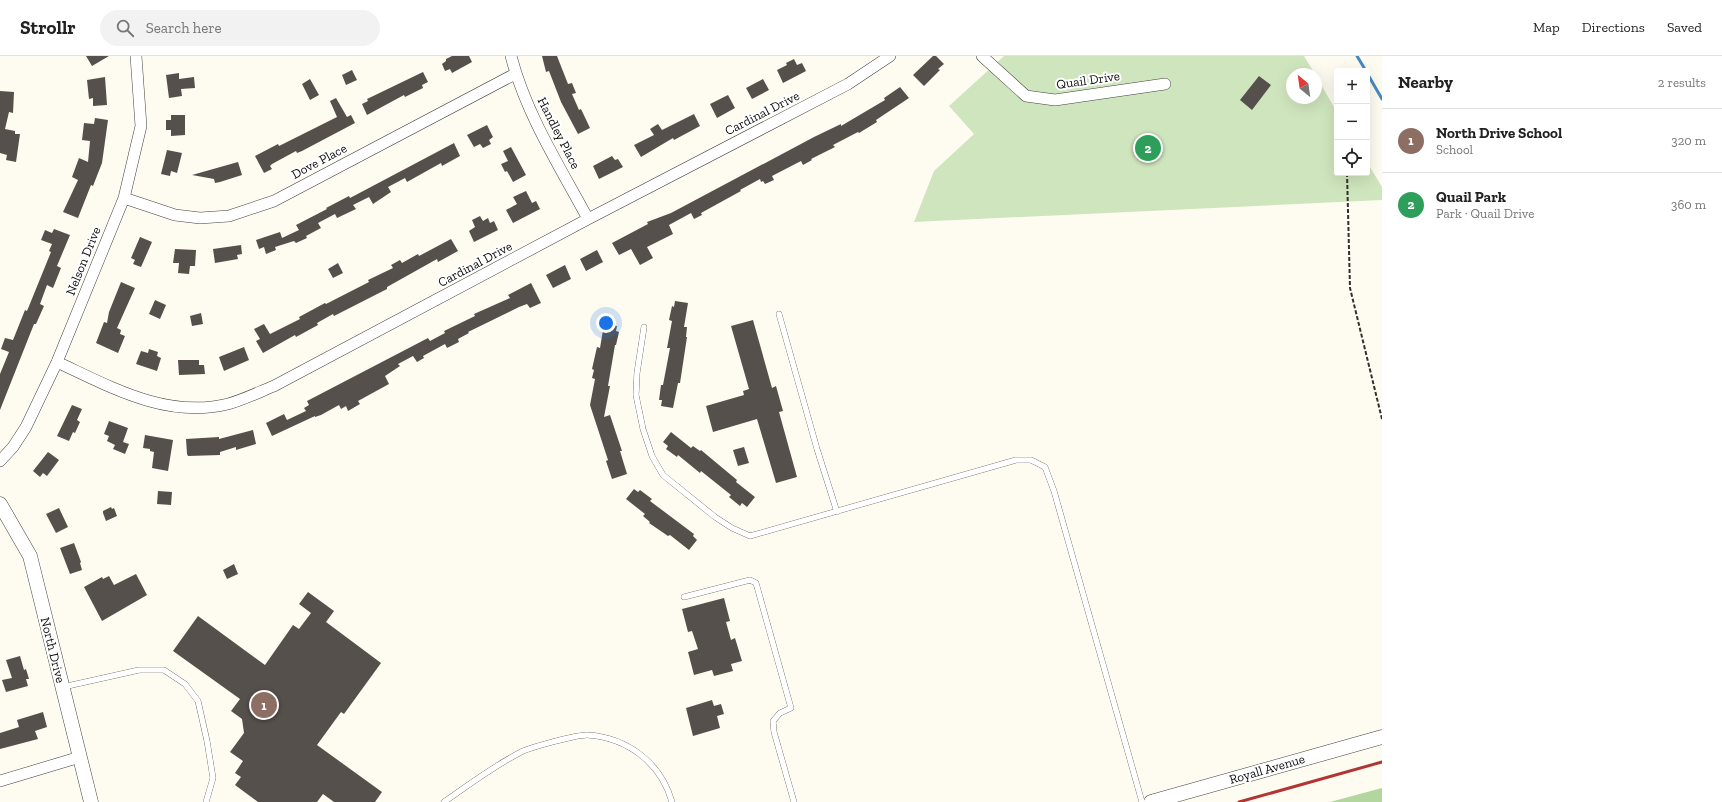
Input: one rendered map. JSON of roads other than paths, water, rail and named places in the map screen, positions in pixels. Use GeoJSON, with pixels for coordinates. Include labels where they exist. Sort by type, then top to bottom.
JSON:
{"type":"FeatureCollection","features":[{"type":"Feature","properties":{"kind":"street","name":"Nelson Drive"},"geometry":{"type":"LineString","coordinates":[[0,461],[13,447],[26,427],[57,362],[124,198],[141,126],[136,56]]}},
{"type":"Feature","properties":{"kind":"street","name":"Handley Place"},"geometry":{"type":"LineString","coordinates":[[511,56],[515,74],[540,130],[588,219]]}},
{"type":"Feature","properties":{"kind":"street","name":"Cardinal Drive"},"geometry":{"type":"LineString","coordinates":[[57,362],[132,397],[165,406],[201,408],[228,404],[274,386],[588,219],[848,84],[890,56]]}},
{"type":"Feature","properties":{"kind":"street","name":"Quail Drive"},"geometry":{"type":"LineString","coordinates":[[982,56],[1026,96],[1055,100],[1165,84]]}},
{"type":"Feature","properties":{"kind":"street","name":"Dove Place"},"geometry":{"type":"LineString","coordinates":[[124,198],[175,215],[200,218],[229,216],[274,201],[515,74]]}},
{"type":"Feature","properties":{"kind":"street","name":"North Drive"},"geometry":{"type":"LineString","coordinates":[[0,504],[30,556],[92,802]]}},
{"type":"Feature","properties":{"kind":"street","name":"Royall Avenue"},"geometry":{"type":"LineString","coordinates":[[1151,802],[1382,737]]}},
{"type":"Feature","properties":{"kind":"street"},"geometry":{"type":"LineString","coordinates":[[0,781],[80,757]]}},
{"type":"Feature","properties":{"kind":"lane"},"geometry":{"type":"LineString","coordinates":[[779,314],[817,449],[837,512]]}},
{"type":"Feature","properties":{"kind":"lane"},"geometry":{"type":"LineString","coordinates":[[644,327],[637,373],[636,395],[643,429],[652,456],[662,475],[715,517],[732,528],[750,536],[1016,460],[1031,460],[1045,467],[1056,498],[1142,802]]}},
{"type":"Feature","properties":{"kind":"lane"},"geometry":{"type":"LineString","coordinates":[[684,597],[750,580],[756,583],[791,708],[780,713],[773,721],[774,732],[794,802]]}},
{"type":"Feature","properties":{"kind":"lane"},"geometry":{"type":"LineString","coordinates":[[62,687],[139,670],[164,670],[185,684],[198,701],[207,741],[213,778],[206,802]]}},
{"type":"Feature","properties":{"kind":"lane"},"geometry":{"type":"LineString","coordinates":[[444,802],[490,770],[524,751],[586,735],[615,740],[636,750],[658,772],[672,802]]}},
{"type":"Feature","properties":{"kind":"waterway"},"geometry":{"type":"LineString","coordinates":[[1357,56],[1364,68]]}},
{"type":"Feature","properties":{"kind":"waterway"},"geometry":{"type":"LineString","coordinates":[[1370,78],[1382,99]]}},
{"type":"Feature","properties":{"kind":"railway"},"geometry":{"type":"LineString","coordinates":[[1239,802],[1382,762]]}},
{"type":"Feature","properties":{"kind":"place","name":"Quail Park"},"geometry":{"type":"Point","coordinates":[1148,148]}},
{"type":"Feature","properties":{"kind":"place","name":"North Drive School"},"geometry":{"type":"Point","coordinates":[264,705]}}]}
